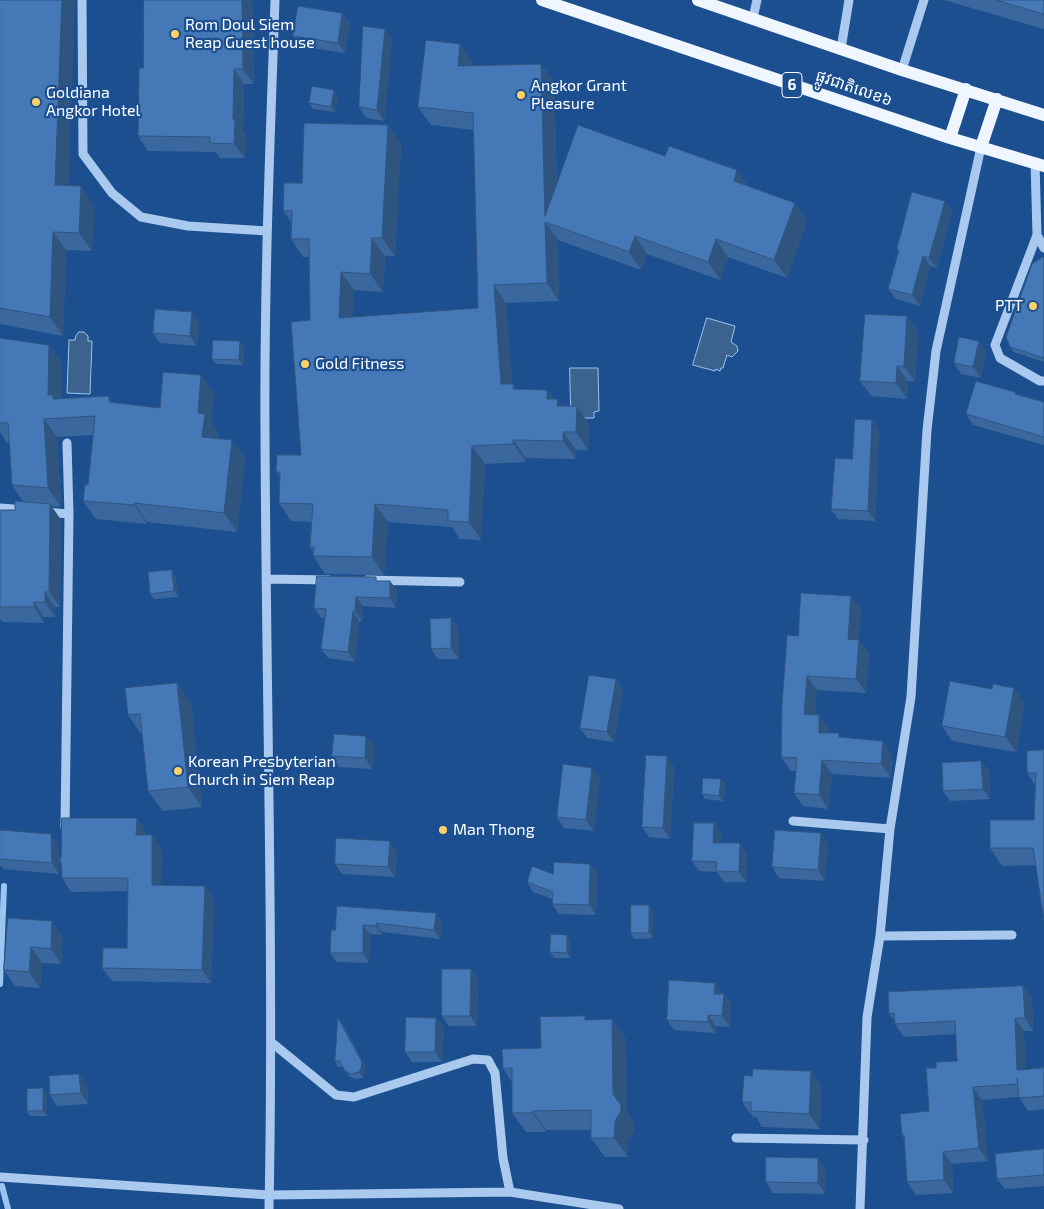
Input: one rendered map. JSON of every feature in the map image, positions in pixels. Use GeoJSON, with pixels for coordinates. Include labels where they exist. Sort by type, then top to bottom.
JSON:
{"type":"FeatureCollection","features":[{"type":"Feature","properties":{"kind":"main road","name":"ផ្លូវជាតិលេខ៦"},"geometry":{"type":"LineString","coordinates":[[542,0],[950,138],[1039,164]]}},
{"type":"Feature","properties":{"kind":"main road","name":"ផ្លូវជាតិលេខ៦"},"geometry":{"type":"LineString","coordinates":[[698,0],[902,70],[1044,114]]}},
{"type":"Feature","properties":{"kind":"main road"},"geometry":{"type":"LineString","coordinates":[[950,138],[966,89]]}},
{"type":"Feature","properties":{"kind":"main road"},"geometry":{"type":"LineString","coordinates":[[981,147],[997,99]]}},
{"type":"Feature","properties":{"kind":"street"},"geometry":{"type":"LineString","coordinates":[[82,0],[83,154],[112,193],[141,217],[188,226],[267,232]]}},
{"type":"Feature","properties":{"kind":"street"},"geometry":{"type":"LineString","coordinates":[[269,1209],[271,1042],[265,428],[267,232],[275,0]]}},
{"type":"Feature","properties":{"kind":"street"},"geometry":{"type":"LineString","coordinates":[[753,18],[757,0]]}},
{"type":"Feature","properties":{"kind":"street"},"geometry":{"type":"LineString","coordinates":[[841,49],[849,0]]}},
{"type":"Feature","properties":{"kind":"street"},"geometry":{"type":"LineString","coordinates":[[902,70],[924,0]]}},
{"type":"Feature","properties":{"kind":"street"},"geometry":{"type":"LineString","coordinates":[[860,1209],[867,1017],[880,936],[890,829],[911,696],[927,430],[936,351],[981,147]]}},
{"type":"Feature","properties":{"kind":"street"},"geometry":{"type":"LineString","coordinates":[[1039,164],[1037,235],[995,345],[1000,358],[1040,381],[1044,381]]}},
{"type":"Feature","properties":{"kind":"street"},"geometry":{"type":"LineString","coordinates":[[1037,235],[1044,248]]}},
{"type":"Feature","properties":{"kind":"street"},"geometry":{"type":"LineString","coordinates":[[65,841],[69,514],[67,443]]}},
{"type":"Feature","properties":{"kind":"street"},"geometry":{"type":"LineString","coordinates":[[0,508],[69,514]]}},
{"type":"Feature","properties":{"kind":"street"},"geometry":{"type":"LineString","coordinates":[[266,579],[334,580]]}},
{"type":"Feature","properties":{"kind":"street"},"geometry":{"type":"LineString","coordinates":[[353,580],[460,582]]}},
{"type":"Feature","properties":{"kind":"street"},"geometry":{"type":"LineString","coordinates":[[793,821],[890,829]]}},
{"type":"Feature","properties":{"kind":"street"},"geometry":{"type":"LineString","coordinates":[[880,936],[1012,935]]}},
{"type":"Feature","properties":{"kind":"street"},"geometry":{"type":"LineString","coordinates":[[271,1042],[336,1094],[354,1097],[473,1059],[488,1060],[495,1073],[503,1158],[510,1192]]}},
{"type":"Feature","properties":{"kind":"street"},"geometry":{"type":"LineString","coordinates":[[736,1138],[864,1140]]}},
{"type":"Feature","properties":{"kind":"street"},"geometry":{"type":"LineString","coordinates":[[0,1177],[269,1195],[510,1192],[619,1209]]}},
{"type":"Feature","properties":{"kind":"water"},"geometry":{"type":"Polygon","coordinates":[[[707,318],[735,326],[731,342],[737,346],[738,351],[732,357],[727,355],[723,368],[720,371],[693,365],[707,318]]]}},
{"type":"Feature","properties":{"kind":"water"},"geometry":{"type":"Polygon","coordinates":[[[79,332],[84,332],[88,336],[88,341],[92,341],[90,394],[67,393],[69,340],[75,340],[79,332]]]}},
{"type":"Feature","properties":{"kind":"water"},"geometry":{"type":"Polygon","coordinates":[[[570,368],[598,368],[599,411],[594,412],[594,418],[577,418],[571,412],[570,368]]]}},
{"type":"Feature","properties":{"kind":"building","name":"Goldiana Angkor Hotel"},"geometry":{"type":"Polygon","coordinates":[[[0,0],[62,0],[55,185],[81,186],[79,233],[53,232],[50,317],[0,308],[0,0]]]}},
{"type":"Feature","properties":{"kind":"building"},"geometry":{"type":"Polygon","coordinates":[[[144,0],[242,0],[243,69],[234,69],[234,144],[210,143],[210,137],[138,136],[139,68],[143,68],[144,0]]]}},
{"type":"Feature","properties":{"kind":"building"},"geometry":{"type":"Polygon","coordinates":[[[996,0],[1044,0],[1044,14],[996,0]]]}},
{"type":"Feature","properties":{"kind":"building"},"geometry":{"type":"Polygon","coordinates":[[[298,6],[342,13],[338,43],[293,36],[298,6]]]}},
{"type":"Feature","properties":{"kind":"building"},"geometry":{"type":"Polygon","coordinates":[[[363,26],[385,29],[377,110],[359,107],[363,26]]]}},
{"type":"Feature","properties":{"kind":"building"},"geometry":{"type":"Polygon","coordinates":[[[426,40],[460,44],[458,66],[541,64],[545,216],[578,125],[665,156],[669,146],[737,170],[734,181],[795,203],[774,260],[716,239],[708,262],[635,236],[629,252],[545,222],[547,283],[494,285],[501,384],[513,384],[513,389],[547,390],[547,399],[558,399],[557,406],[577,406],[576,432],[563,432],[563,441],[513,440],[513,444],[472,446],[469,522],[448,521],[448,510],[375,504],[372,557],[313,556],[314,547],[310,547],[313,504],[279,503],[280,472],[276,472],[277,455],[301,455],[291,322],[310,320],[309,239],[291,239],[292,211],[283,211],[284,183],[302,183],[304,123],[388,125],[382,238],[372,238],[370,274],[341,272],[339,318],[478,308],[473,113],[418,107],[426,40]]]}},
{"type":"Feature","properties":{"kind":"building"},"geometry":{"type":"Polygon","coordinates":[[[312,86],[334,90],[331,107],[309,103],[312,86]]]}},
{"type":"Feature","properties":{"kind":"building"},"geometry":{"type":"Polygon","coordinates":[[[912,192],[945,201],[929,258],[923,256],[912,295],[888,289],[912,192]]]}},
{"type":"Feature","properties":{"kind":"building","name":"PTT"},"geometry":{"type":"Polygon","coordinates":[[[1043,257],[1044,358],[1010,347],[1006,337],[1032,264],[1043,257]]]}},
{"type":"Feature","properties":{"kind":"building"},"geometry":{"type":"Polygon","coordinates":[[[155,309],[192,312],[190,336],[153,333],[155,309]]]}},
{"type":"Feature","properties":{"kind":"building"},"geometry":{"type":"Polygon","coordinates":[[[865,314],[907,316],[904,366],[897,366],[896,383],[860,381],[865,314]]]}},
{"type":"Feature","properties":{"kind":"building"},"geometry":{"type":"Polygon","coordinates":[[[959,337],[979,341],[973,367],[954,363],[959,337]]]}},
{"type":"Feature","properties":{"kind":"building"},"geometry":{"type":"Polygon","coordinates":[[[0,338],[49,345],[48,395],[53,395],[53,399],[109,396],[109,402],[160,408],[163,372],[201,375],[198,413],[205,414],[202,437],[232,440],[224,513],[134,503],[134,505],[83,501],[85,484],[88,485],[95,416],[44,419],[48,488],[12,485],[8,423],[0,423],[0,338]]]}},
{"type":"Feature","properties":{"kind":"building"},"geometry":{"type":"Polygon","coordinates":[[[213,340],[240,341],[239,360],[212,359],[213,340]]]}},
{"type":"Feature","properties":{"kind":"building"},"geometry":{"type":"Polygon","coordinates":[[[976,381],[1044,402],[1044,437],[966,414],[976,381]]]}},
{"type":"Feature","properties":{"kind":"building"},"geometry":{"type":"Polygon","coordinates":[[[855,419],[872,420],[868,511],[831,509],[835,458],[852,459],[855,419]]]}},
{"type":"Feature","properties":{"kind":"building"},"geometry":{"type":"Polygon","coordinates":[[[15,501],[50,504],[49,592],[45,592],[45,602],[34,602],[34,607],[0,607],[0,510],[15,510],[15,501]]]}},
{"type":"Feature","properties":{"kind":"building"},"geometry":{"type":"Polygon","coordinates":[[[172,570],[174,591],[150,594],[148,572],[172,570]]]}},
{"type":"Feature","properties":{"kind":"building"},"geometry":{"type":"Polygon","coordinates":[[[317,576],[376,577],[376,581],[390,581],[390,598],[356,597],[348,652],[321,649],[326,609],[314,608],[317,576]]]}},
{"type":"Feature","properties":{"kind":"building"},"geometry":{"type":"Polygon","coordinates":[[[801,593],[851,596],[848,639],[859,640],[856,679],[807,676],[804,714],[819,715],[819,733],[839,733],[839,737],[883,741],[881,764],[822,760],[819,795],[794,793],[797,758],[781,757],[782,704],[787,635],[798,636],[801,593]]]}},
{"type":"Feature","properties":{"kind":"building"},"geometry":{"type":"Polygon","coordinates":[[[451,618],[451,648],[431,649],[430,619],[451,618]]]}},
{"type":"Feature","properties":{"kind":"building"},"geometry":{"type":"Polygon","coordinates":[[[589,675],[616,679],[607,732],[580,728],[589,675]]]}},
{"type":"Feature","properties":{"kind":"building"},"geometry":{"type":"Polygon","coordinates":[[[950,681],[992,689],[993,684],[1014,688],[1005,737],[942,726],[950,681]]]}},
{"type":"Feature","properties":{"kind":"building"},"geometry":{"type":"Polygon","coordinates":[[[177,683],[188,787],[148,791],[140,714],[128,715],[125,688],[177,683]]]}},
{"type":"Feature","properties":{"kind":"building"},"geometry":{"type":"Polygon","coordinates":[[[334,734],[366,736],[365,758],[332,756],[334,734]]]}},
{"type":"Feature","properties":{"kind":"building"},"geometry":{"type":"Polygon","coordinates":[[[1044,750],[1044,921],[1033,848],[990,848],[990,820],[1034,820],[1036,773],[1027,773],[1027,751],[1044,750]]]}},
{"type":"Feature","properties":{"kind":"building"},"geometry":{"type":"Polygon","coordinates":[[[646,755],[667,756],[663,828],[642,827],[646,755]]]}},
{"type":"Feature","properties":{"kind":"building"},"geometry":{"type":"Polygon","coordinates":[[[981,761],[983,789],[943,791],[942,763],[981,761]]]}},
{"type":"Feature","properties":{"kind":"building"},"geometry":{"type":"Polygon","coordinates":[[[563,764],[592,768],[586,820],[557,817],[563,764]]]}},
{"type":"Feature","properties":{"kind":"building"},"geometry":{"type":"Polygon","coordinates":[[[703,778],[721,779],[719,796],[702,794],[703,778]]]}},
{"type":"Feature","properties":{"kind":"building"},"geometry":{"type":"Polygon","coordinates":[[[62,818],[137,818],[136,835],[152,835],[152,885],[205,886],[202,970],[102,968],[103,948],[127,948],[128,878],[62,878],[61,861],[59,861],[61,857],[62,818]]]}},
{"type":"Feature","properties":{"kind":"building"},"geometry":{"type":"Polygon","coordinates":[[[694,823],[714,823],[713,843],[740,843],[739,872],[716,871],[717,862],[692,861],[694,823]]]}},
{"type":"Feature","properties":{"kind":"building"},"geometry":{"type":"Polygon","coordinates":[[[0,830],[51,834],[52,863],[0,859],[0,830]]]}},
{"type":"Feature","properties":{"kind":"building"},"geometry":{"type":"Polygon","coordinates":[[[775,830],[821,833],[818,870],[772,867],[775,830]]]}},
{"type":"Feature","properties":{"kind":"building"},"geometry":{"type":"Polygon","coordinates":[[[336,838],[390,841],[388,867],[335,864],[336,838]]]}},
{"type":"Feature","properties":{"kind":"building"},"geometry":{"type":"Polygon","coordinates":[[[554,862],[590,864],[589,905],[552,904],[553,892],[527,882],[532,866],[553,874],[554,862]]]}},
{"type":"Feature","properties":{"kind":"building"},"geometry":{"type":"Polygon","coordinates":[[[631,905],[649,905],[649,933],[631,933],[631,905]]]}},
{"type":"Feature","properties":{"kind":"building"},"geometry":{"type":"Polygon","coordinates":[[[337,906],[436,913],[434,930],[376,923],[376,926],[363,925],[363,953],[330,953],[331,930],[335,930],[337,906]]]}},
{"type":"Feature","properties":{"kind":"building"},"geometry":{"type":"Polygon","coordinates":[[[8,918],[52,921],[51,949],[31,947],[29,972],[4,970],[8,918]]]}},
{"type":"Feature","properties":{"kind":"building"},"geometry":{"type":"Polygon","coordinates":[[[551,934],[567,935],[567,953],[550,952],[551,934]]]}},
{"type":"Feature","properties":{"kind":"building"},"geometry":{"type":"Polygon","coordinates":[[[442,969],[471,969],[470,1016],[442,1016],[442,969]]]}},
{"type":"Feature","properties":{"kind":"building"},"geometry":{"type":"Polygon","coordinates":[[[669,980],[715,983],[714,994],[724,994],[722,1016],[708,1015],[708,1022],[667,1020],[669,980]]]}},
{"type":"Feature","properties":{"kind":"building"},"geometry":{"type":"Polygon","coordinates":[[[1023,986],[1025,1018],[1015,1018],[1017,1070],[1044,1068],[1044,1096],[1019,1098],[1018,1084],[973,1087],[979,1148],[943,1152],[944,1180],[907,1182],[904,1135],[902,1135],[900,1114],[929,1111],[926,1068],[936,1068],[936,1062],[957,1061],[955,1021],[895,1024],[894,1013],[889,1014],[888,992],[1023,986]]]}},
{"type":"Feature","properties":{"kind":"building"},"geometry":{"type":"Polygon","coordinates":[[[585,1016],[585,1020],[612,1019],[613,1094],[621,1105],[621,1111],[615,1121],[614,1138],[591,1138],[591,1110],[512,1113],[512,1068],[503,1068],[502,1049],[541,1048],[540,1017],[585,1016]]]}},
{"type":"Feature","properties":{"kind":"building"},"geometry":{"type":"Polygon","coordinates":[[[406,1017],[436,1018],[435,1052],[405,1052],[406,1017]]]}},
{"type":"Feature","properties":{"kind":"building"},"geometry":{"type":"Polygon","coordinates":[[[338,1018],[362,1062],[359,1072],[351,1074],[345,1071],[340,1061],[335,1061],[338,1018]]]}},
{"type":"Feature","properties":{"kind":"building"},"geometry":{"type":"Polygon","coordinates":[[[753,1069],[811,1071],[809,1114],[751,1111],[751,1102],[742,1102],[744,1075],[752,1076],[753,1069]]]}},
{"type":"Feature","properties":{"kind":"building"},"geometry":{"type":"Polygon","coordinates":[[[79,1074],[81,1093],[50,1095],[49,1076],[79,1074]]]}},
{"type":"Feature","properties":{"kind":"building"},"geometry":{"type":"Polygon","coordinates":[[[43,1088],[43,1111],[27,1111],[27,1089],[43,1088]]]}},
{"type":"Feature","properties":{"kind":"building"},"geometry":{"type":"Polygon","coordinates":[[[1044,1149],[1044,1175],[997,1179],[995,1154],[1044,1149]]]}},
{"type":"Feature","properties":{"kind":"building"},"geometry":{"type":"Polygon","coordinates":[[[766,1157],[818,1158],[818,1183],[766,1182],[766,1157]]]}},
{"type":"Feature","properties":{"kind":"waterway"},"geometry":{"type":"LineString","coordinates":[[0,984],[4,886]]}},
{"type":"Feature","properties":{"kind":"waterway"},"geometry":{"type":"LineString","coordinates":[[2,1186],[8,1209]]}},
{"type":"Feature","properties":{"kind":"place","name":"Rom Doul Siem Reap Guest house"},"geometry":{"type":"Point","coordinates":[175,34]}},
{"type":"Feature","properties":{"kind":"place","name":"Angkor Grant Pleasure"},"geometry":{"type":"Point","coordinates":[521,95]}},
{"type":"Feature","properties":{"kind":"place","name":"Goldiana Angkor Hotel"},"geometry":{"type":"Point","coordinates":[36,102]}},
{"type":"Feature","properties":{"kind":"place","name":"PTT"},"geometry":{"type":"Point","coordinates":[1033,306]}},
{"type":"Feature","properties":{"kind":"place","name":"Gold Fitness"},"geometry":{"type":"Point","coordinates":[305,364]}},
{"type":"Feature","properties":{"kind":"place","name":"Korean Presbyterian Church in Siem Reap"},"geometry":{"type":"Point","coordinates":[178,771]}},
{"type":"Feature","properties":{"kind":"place","name":"Man Thong"},"geometry":{"type":"Point","coordinates":[443,830]}}]}
